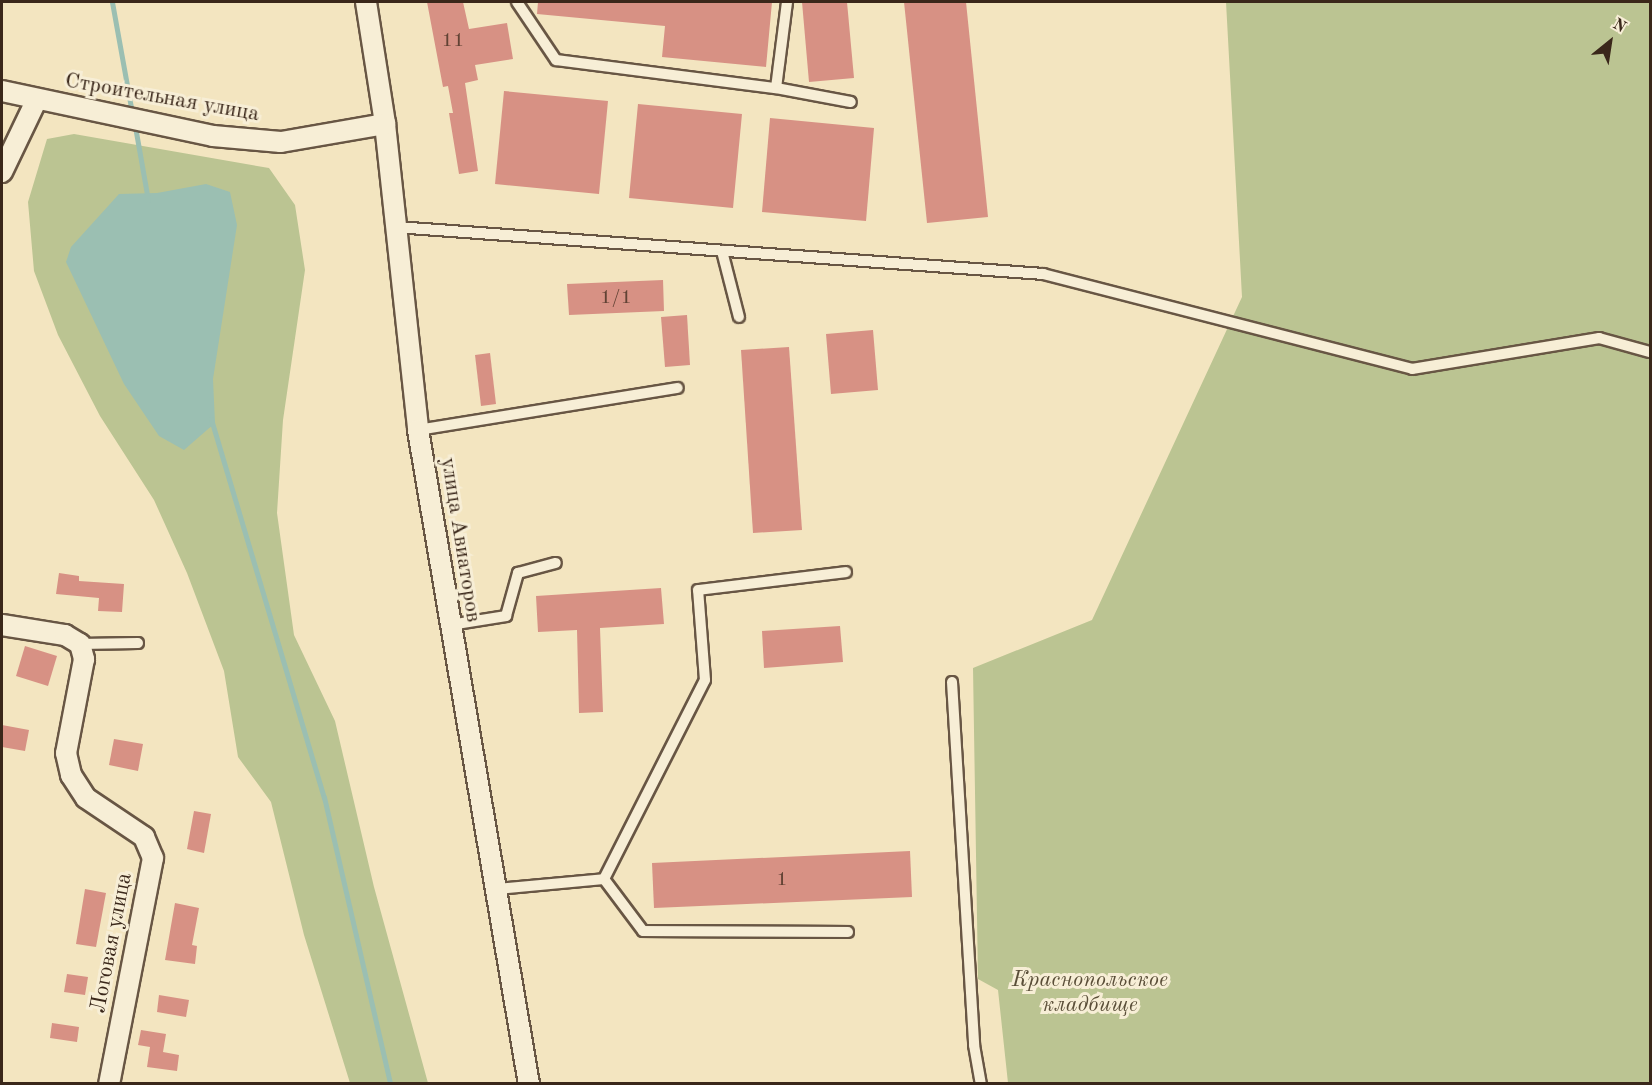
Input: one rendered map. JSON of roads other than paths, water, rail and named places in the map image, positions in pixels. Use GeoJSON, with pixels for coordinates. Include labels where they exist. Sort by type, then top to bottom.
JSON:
{"type":"FeatureCollection","features":[{"type":"Feature","properties":{"kind":"street","name":"улица Авиаторов"},"geometry":{"type":"LineString","coordinates":[[366,2],[385,124],[418,430],[529,1083]]}},
{"type":"Feature","properties":{"kind":"street","name":"Строительная улица"},"geometry":{"type":"LineString","coordinates":[[2,92],[213,136],[281,142],[385,124]]}},
{"type":"Feature","properties":{"kind":"street"},"geometry":{"type":"LineString","coordinates":[[2,172],[37,99]]}},
{"type":"Feature","properties":{"kind":"street"},"geometry":{"type":"LineString","coordinates":[[2,625],[65,635],[80,644]]}},
{"type":"Feature","properties":{"kind":"street","name":"Логовая улица"},"geometry":{"type":"LineString","coordinates":[[80,644],[84,659],[66,753],[71,776],[86,798],[144,837],[153,858],[109,1083]]}},
{"type":"Feature","properties":{"kind":"lane"},"geometry":{"type":"LineString","coordinates":[[517,2],[556,60],[776,88],[851,102]]}},
{"type":"Feature","properties":{"kind":"lane"},"geometry":{"type":"LineString","coordinates":[[776,88],[787,2]]}},
{"type":"Feature","properties":{"kind":"lane"},"geometry":{"type":"LineString","coordinates":[[396,227],[1043,274],[1412,369],[1599,338],[1650,352]]}},
{"type":"Feature","properties":{"kind":"lane"},"geometry":{"type":"LineString","coordinates":[[722,251],[739,317]]}},
{"type":"Feature","properties":{"kind":"lane"},"geometry":{"type":"LineString","coordinates":[[418,430],[678,388]]}},
{"type":"Feature","properties":{"kind":"lane"},"geometry":{"type":"LineString","coordinates":[[450,626],[506,616],[518,573],[556,563]]}},
{"type":"Feature","properties":{"kind":"lane"},"geometry":{"type":"LineString","coordinates":[[604,879],[705,680],[698,590],[846,572]]}},
{"type":"Feature","properties":{"kind":"lane"},"geometry":{"type":"LineString","coordinates":[[80,644],[138,643]]}},
{"type":"Feature","properties":{"kind":"lane"},"geometry":{"type":"LineString","coordinates":[[952,682],[974,1045],[981,1083]]}},
{"type":"Feature","properties":{"kind":"lane"},"geometry":{"type":"LineString","coordinates":[[496,889],[604,879]]}},
{"type":"Feature","properties":{"kind":"lane"},"geometry":{"type":"LineString","coordinates":[[604,879],[643,931],[848,932]]}},
{"type":"Feature","properties":{"kind":"water"},"geometry":{"type":"Polygon","coordinates":[[[206,184],[230,192],[237,225],[213,379],[215,423],[184,450],[159,436],[124,384],[66,262],[71,247],[119,194],[157,193],[206,184]]]}},
{"type":"Feature","properties":{"kind":"waterway"},"geometry":{"type":"LineString","coordinates":[[112,2],[131,108]]}},
{"type":"Feature","properties":{"kind":"waterway"},"geometry":{"type":"LineString","coordinates":[[136,132],[148,200]]}},
{"type":"Feature","properties":{"kind":"waterway"},"geometry":{"type":"LineString","coordinates":[[211,419],[324,797],[390,1084]]}},
{"type":"Feature","properties":{"kind":"park label","name":"Краснопольское кладбище"},"geometry":{"type":"Point","coordinates":[1090,992]}}]}
